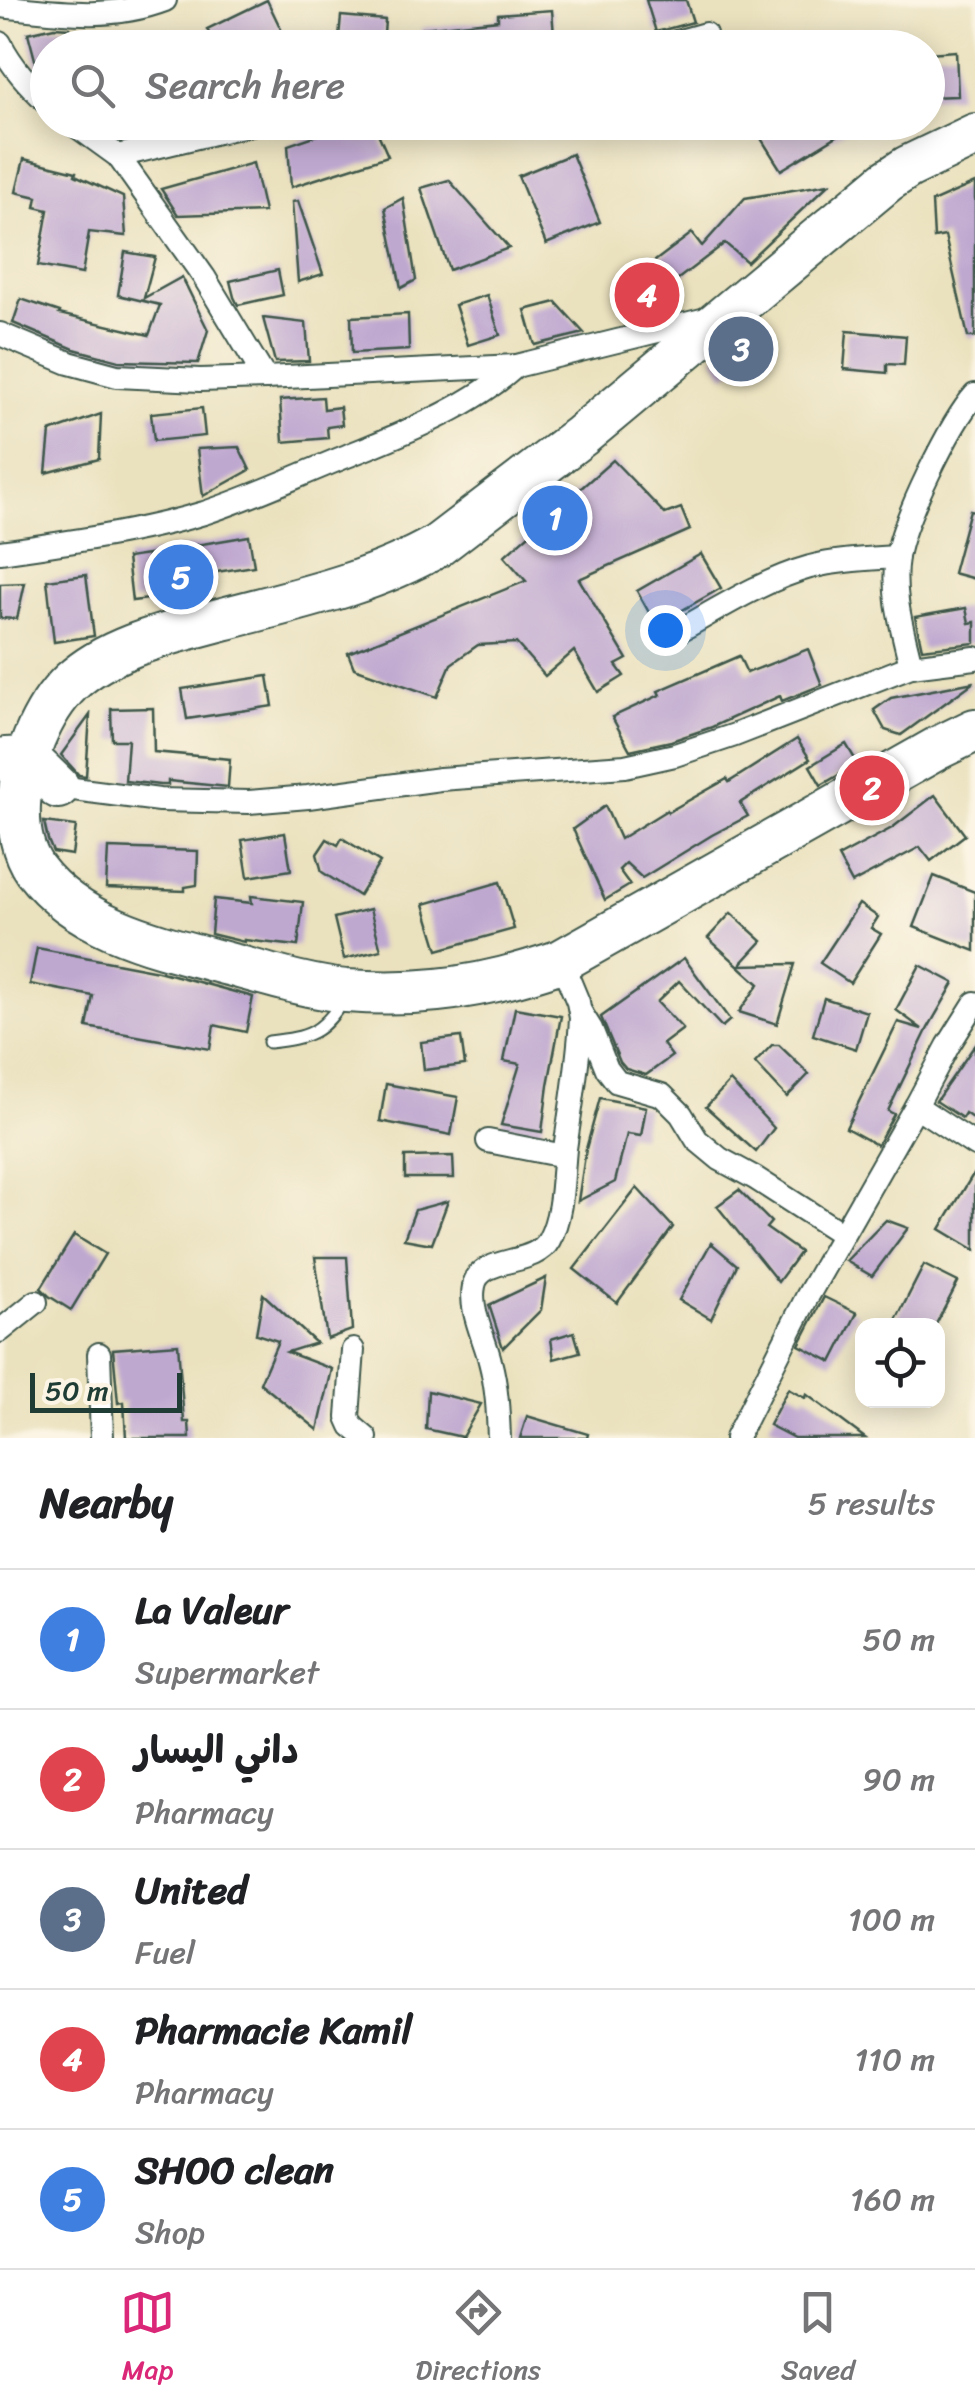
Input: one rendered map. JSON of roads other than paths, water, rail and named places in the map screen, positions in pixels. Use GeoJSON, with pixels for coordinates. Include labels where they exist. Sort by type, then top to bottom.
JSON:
{"type":"FeatureCollection","features":[{"type":"Feature","properties":{"kind":"highway"},"geometry":{"type":"LineString","coordinates":[[975,135],[908,166],[552,459],[458,531],[414,559],[322,593],[132,646],[83,672],[53,704],[21,777],[22,836],[33,867],[46,882],[86,914],[117,930],[296,982],[348,991],[453,988],[524,974],[561,961],[975,730]]}},
{"type":"Feature","properties":{"kind":"street"},"geometry":{"type":"LineString","coordinates":[[0,6],[101,14],[165,0]]}},
{"type":"Feature","properties":{"kind":"street"},"geometry":{"type":"LineString","coordinates":[[0,43],[30,86]]}},
{"type":"Feature","properties":{"kind":"street"},"geometry":{"type":"LineString","coordinates":[[96,140],[118,156],[204,277],[264,378]]}},
{"type":"Feature","properties":{"kind":"street"},"geometry":{"type":"LineString","coordinates":[[118,156],[184,140]]}},
{"type":"Feature","properties":{"kind":"street"},"geometry":{"type":"LineString","coordinates":[[0,334],[70,364],[117,376],[185,380],[264,378],[516,366],[728,314]]}},
{"type":"Feature","properties":{"kind":"street"},"geometry":{"type":"LineString","coordinates":[[0,552],[182,519],[246,498],[440,417],[486,390],[516,366]]}},
{"type":"Feature","properties":{"kind":"street"},"geometry":{"type":"LineString","coordinates":[[911,666],[898,605],[897,556],[927,478],[975,395]]}},
{"type":"Feature","properties":{"kind":"street"},"geometry":{"type":"LineString","coordinates":[[668,637],[789,575],[825,564],[897,556]]}},
{"type":"Feature","properties":{"kind":"street"},"geometry":{"type":"LineString","coordinates":[[21,777],[160,800],[249,802],[440,779],[625,766],[735,735],[911,666],[975,658]]}},
{"type":"Feature","properties":{"kind":"street"},"geometry":{"type":"LineString","coordinates":[[499,1438],[496,1390],[476,1315],[474,1285],[488,1270],[533,1255],[546,1244],[556,1216],[580,1027],[578,1002],[561,961]]}},
{"type":"Feature","properties":{"kind":"street"},"geometry":{"type":"LineString","coordinates":[[736,1438],[794,1321],[975,1003]]}},
{"type":"Feature","properties":{"kind":"street"},"geometry":{"type":"LineString","coordinates":[[580,1011],[617,1082],[662,1095],[681,1114],[697,1140],[720,1159],[842,1234]]}},
{"type":"Feature","properties":{"kind":"street"},"geometry":{"type":"LineString","coordinates":[[916,1106],[975,1145]]}},
{"type":"Feature","properties":{"kind":"street"},"geometry":{"type":"LineString","coordinates":[[488,1141],[564,1156]]}},
{"type":"Feature","properties":{"kind":"street"},"geometry":{"type":"LineString","coordinates":[[0,1331],[36,1302]]}},
{"type":"Feature","properties":{"kind":"street"},"geometry":{"type":"LineString","coordinates":[[353,1350],[348,1417],[366,1438]]}},
{"type":"Feature","properties":{"kind":"street"},"geometry":{"type":"LineString","coordinates":[[99,1354],[102,1438]]}},
{"type":"Feature","properties":{"kind":"lane"},"geometry":{"type":"LineString","coordinates":[[269,1042],[319,1030],[348,991]]}},
{"type":"Feature","properties":{"kind":"place","name":"Pharmacie Kamil"},"geometry":{"type":"Point","coordinates":[647,295]}},
{"type":"Feature","properties":{"kind":"place","name":"United"},"geometry":{"type":"Point","coordinates":[741,349]}},
{"type":"Feature","properties":{"kind":"place","name":"La Valeur"},"geometry":{"type":"Point","coordinates":[555,518]}},
{"type":"Feature","properties":{"kind":"place","name":"SHOO clean"},"geometry":{"type":"Point","coordinates":[181,577]}},
{"type":"Feature","properties":{"kind":"place","name":"داني اليسار"},"geometry":{"type":"Point","coordinates":[872,788]}}]}
